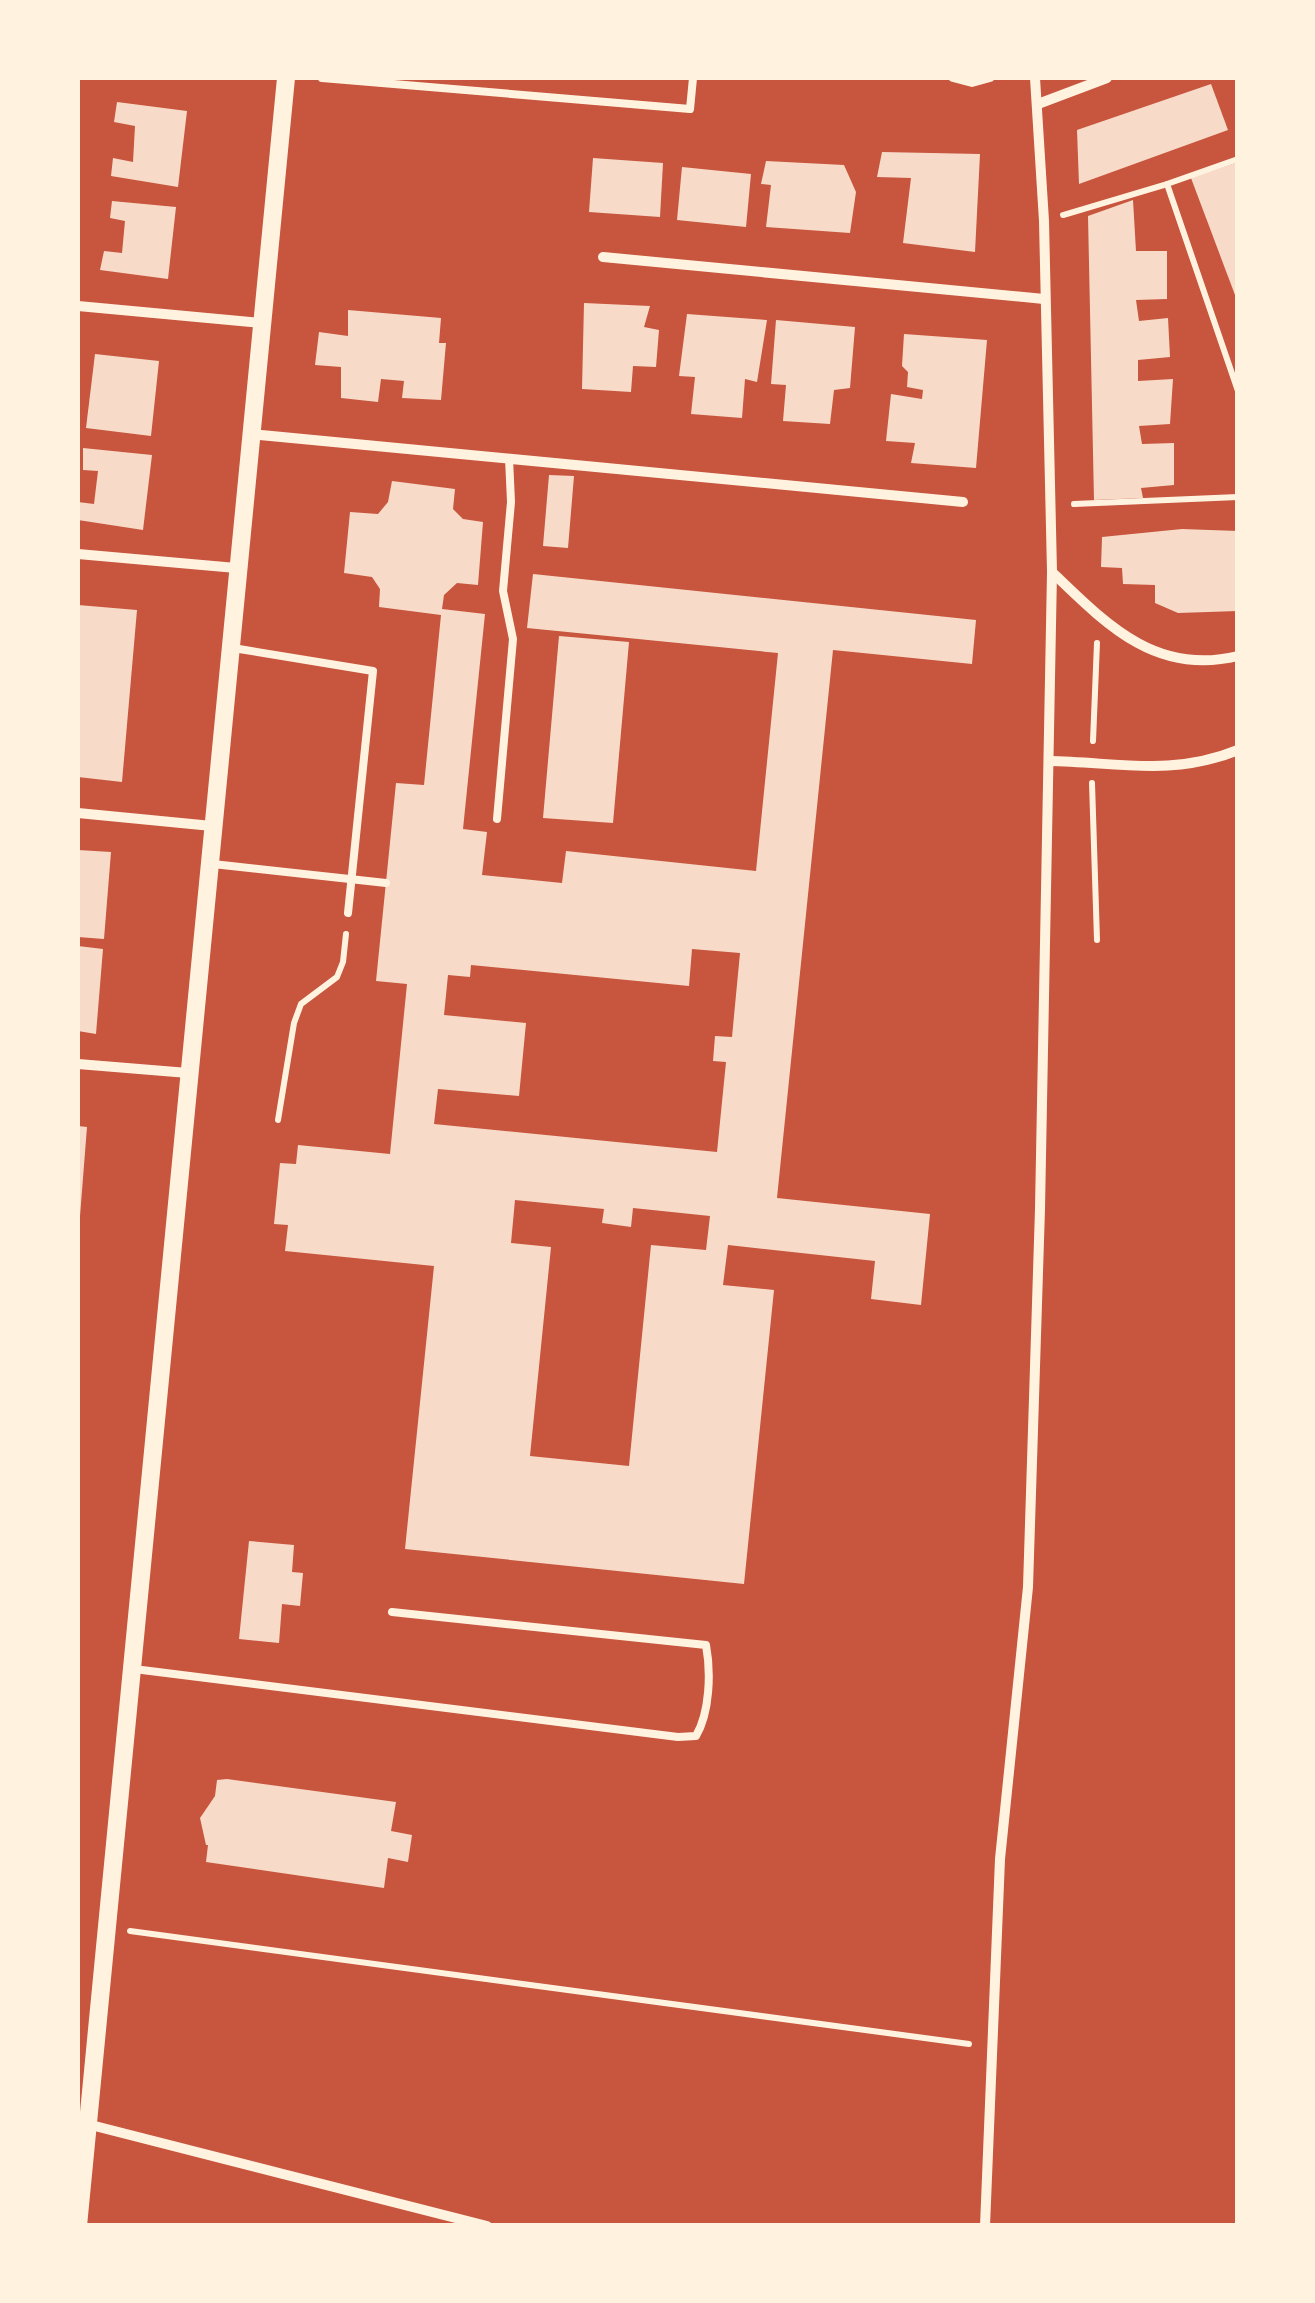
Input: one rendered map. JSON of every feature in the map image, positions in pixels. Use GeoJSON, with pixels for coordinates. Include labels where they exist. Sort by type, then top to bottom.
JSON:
{"type":"FeatureCollection","features":[{"type":"Feature","properties":{"kind":"street"},"geometry":{"type":"LineString","coordinates":[[78,2226],[82,2121],[131,1669],[286,78]]}},
{"type":"Feature","properties":{"kind":"street"},"geometry":{"type":"LineString","coordinates":[[984,2226],[1000,1860],[1028,1587],[1041,1190],[1052,572],[1044,221],[1035,78]]}},
{"type":"Feature","properties":{"kind":"street"},"geometry":{"type":"LineString","coordinates":[[1038,104],[1108,78]]}},
{"type":"Feature","properties":{"kind":"street"},"geometry":{"type":"LineString","coordinates":[[603,257],[1044,299]]}},
{"type":"Feature","properties":{"kind":"street"},"geometry":{"type":"LineString","coordinates":[[78,306],[261,323]]}},
{"type":"Feature","properties":{"kind":"street"},"geometry":{"type":"LineString","coordinates":[[250,434],[964,502]]}},
{"type":"Feature","properties":{"kind":"street"},"geometry":{"type":"LineString","coordinates":[[78,554],[236,568]]}},
{"type":"Feature","properties":{"kind":"street"},"geometry":{"type":"LineString","coordinates":[[1052,572],[1101,620],[1164,657],[1208,663],[1238,656]]}},
{"type":"Feature","properties":{"kind":"street"},"geometry":{"type":"LineString","coordinates":[[1048,761],[1155,768],[1207,762],[1238,750]]}},
{"type":"Feature","properties":{"kind":"street"},"geometry":{"type":"LineString","coordinates":[[78,813],[212,826]]}},
{"type":"Feature","properties":{"kind":"street"},"geometry":{"type":"LineString","coordinates":[[78,1064],[188,1073]]}},
{"type":"Feature","properties":{"kind":"street"},"geometry":{"type":"LineString","coordinates":[[82,2121],[487,2226]]}},
{"type":"Feature","properties":{"kind":"lane"},"geometry":{"type":"LineString","coordinates":[[322,78],[690,110],[694,78]]}},
{"type":"Feature","properties":{"kind":"lane"},"geometry":{"type":"LineString","coordinates":[[953,78],[972,82],[990,78]]}},
{"type":"Feature","properties":{"kind":"lane"},"geometry":{"type":"LineString","coordinates":[[496,819],[514,640],[503,591],[512,502],[509,458]]}},
{"type":"Feature","properties":{"kind":"lane"},"geometry":{"type":"LineString","coordinates":[[229,647],[373,671],[348,913]]}},
{"type":"Feature","properties":{"kind":"lane"},"geometry":{"type":"LineString","coordinates":[[209,863],[386,883]]}},
{"type":"Feature","properties":{"kind":"lane"},"geometry":{"type":"LineString","coordinates":[[131,1669],[678,1737],[696,1736],[704,1723],[709,1662],[706,1645],[392,1612]]}},
{"type":"Feature","properties":{"kind":"path"},"geometry":{"type":"LineString","coordinates":[[1044,221],[1238,159]]}},
{"type":"Feature","properties":{"kind":"path"},"geometry":{"type":"LineString","coordinates":[[1167,184],[1238,391]]}},
{"type":"Feature","properties":{"kind":"path"},"geometry":{"type":"LineString","coordinates":[[1051,505],[1238,497]]}},
{"type":"Feature","properties":{"kind":"path"},"geometry":{"type":"LineString","coordinates":[[278,1120],[294,1023],[301,1004],[337,977],[343,962],[348,913]]}},
{"type":"Feature","properties":{"kind":"path"},"geometry":{"type":"LineString","coordinates":[[104,1927],[990,2046]]}},
{"type":"Feature","properties":{"kind":"building"},"geometry":{"type":"Polygon","coordinates":[[[1211,84],[1228,130],[1079,184],[1077,130],[1211,84]]]}},
{"type":"Feature","properties":{"kind":"building"},"geometry":{"type":"Polygon","coordinates":[[[117,102],[187,111],[178,187],[111,176],[113,158],[133,162],[135,126],[114,122],[117,102]]]}},
{"type":"Feature","properties":{"kind":"building"},"geometry":{"type":"Polygon","coordinates":[[[882,152],[980,154],[975,252],[903,243],[911,178],[877,177],[882,152]]]}},
{"type":"Feature","properties":{"kind":"building"},"geometry":{"type":"Polygon","coordinates":[[[593,158],[663,163],[660,217],[589,212],[593,158]]]}},
{"type":"Feature","properties":{"kind":"building"},"geometry":{"type":"Polygon","coordinates":[[[766,161],[844,165],[856,192],[850,233],[766,227],[771,185],[761,184],[766,161]]]}},
{"type":"Feature","properties":{"kind":"building"},"geometry":{"type":"Polygon","coordinates":[[[1238,162],[1238,303],[1191,178],[1238,162]]]}},
{"type":"Feature","properties":{"kind":"building"},"geometry":{"type":"Polygon","coordinates":[[[682,167],[751,174],[746,227],[677,220],[682,167]]]}},
{"type":"Feature","properties":{"kind":"building"},"geometry":{"type":"Polygon","coordinates":[[[1133,200],[1136,251],[1167,251],[1167,299],[1136,300],[1139,321],[1168,318],[1170,357],[1138,360],[1138,381],[1173,379],[1170,424],[1139,426],[1142,444],[1174,443],[1174,485],[1141,488],[1143,498],[1094,500],[1088,216],[1133,200]]]}},
{"type":"Feature","properties":{"kind":"building"},"geometry":{"type":"Polygon","coordinates":[[[112,201],[176,207],[168,279],[100,270],[104,251],[122,253],[125,221],[110,218],[112,201]]]}},
{"type":"Feature","properties":{"kind":"building"},"geometry":{"type":"Polygon","coordinates":[[[584,303],[650,306],[644,327],[659,330],[656,367],[633,366],[631,392],[582,389],[584,303]]]}},
{"type":"Feature","properties":{"kind":"building"},"geometry":{"type":"Polygon","coordinates":[[[348,310],[441,318],[439,343],[446,343],[441,400],[402,398],[404,381],[381,379],[378,402],[341,398],[341,367],[315,365],[319,332],[348,336],[348,310]]]}},
{"type":"Feature","properties":{"kind":"building"},"geometry":{"type":"Polygon","coordinates":[[[687,314],[767,320],[757,382],[745,379],[742,418],[691,414],[695,377],[679,376],[687,314]]]}},
{"type":"Feature","properties":{"kind":"building"},"geometry":{"type":"Polygon","coordinates":[[[776,320],[855,327],[850,388],[834,390],[830,424],[783,421],[786,385],[771,384],[776,320]]]}},
{"type":"Feature","properties":{"kind":"building"},"geometry":{"type":"Polygon","coordinates":[[[904,334],[987,340],[976,468],[911,463],[915,443],[886,441],[891,394],[922,399],[923,390],[907,387],[908,372],[902,366],[904,334]]]}},
{"type":"Feature","properties":{"kind":"building"},"geometry":{"type":"Polygon","coordinates":[[[95,354],[159,361],[151,436],[86,428],[95,354]]]}},
{"type":"Feature","properties":{"kind":"building"},"geometry":{"type":"Polygon","coordinates":[[[83,448],[152,455],[143,530],[78,520],[78,502],[94,504],[98,471],[83,470],[83,448]]]}},
{"type":"Feature","properties":{"kind":"building"},"geometry":{"type":"Polygon","coordinates":[[[549,475],[574,476],[568,548],[543,546],[549,475]]]}},
{"type":"Feature","properties":{"kind":"building"},"geometry":{"type":"Polygon","coordinates":[[[392,481],[455,489],[453,509],[463,519],[483,522],[478,585],[457,583],[444,595],[442,609],[485,614],[463,829],[487,832],[482,875],[562,883],[566,851],[756,871],[778,653],[527,628],[533,574],[976,620],[972,664],[833,650],[777,1198],[930,1214],[921,1305],[871,1299],[875,1261],[728,1245],[723,1285],[774,1290],[744,1584],[405,1549],[434,1266],[285,1251],[288,1225],[274,1224],[280,1163],[296,1164],[298,1145],[390,1154],[407,984],[376,981],[396,783],[424,785],[441,615],[379,607],[380,589],[372,577],[344,573],[350,512],[378,514],[388,502],[392,481]],[[692,949],[689,986],[471,965],[470,977],[448,975],[444,1015],[526,1023],[519,1096],[438,1089],[434,1124],[717,1152],[726,1062],[713,1061],[715,1036],[732,1037],[740,953],[692,949]],[[515,1200],[511,1243],[551,1247],[530,1456],[629,1466],[651,1245],[706,1250],[710,1216],[633,1208],[631,1227],[602,1223],[604,1209],[515,1200]]]}},
{"type":"Feature","properties":{"kind":"building"},"geometry":{"type":"Polygon","coordinates":[[[1182,529],[1238,531],[1238,611],[1178,613],[1155,603],[1155,585],[1123,584],[1122,568],[1101,567],[1102,537],[1182,529]]]}},
{"type":"Feature","properties":{"kind":"building"},"geometry":{"type":"Polygon","coordinates":[[[78,605],[137,610],[122,782],[78,777],[78,605]]]}},
{"type":"Feature","properties":{"kind":"building"},"geometry":{"type":"Polygon","coordinates":[[[559,636],[629,642],[613,823],[543,818],[559,636]]]}},
{"type":"Feature","properties":{"kind":"building"},"geometry":{"type":"Polygon","coordinates":[[[78,850],[111,852],[104,939],[78,937],[78,850]]]}},
{"type":"Feature","properties":{"kind":"building"},"geometry":{"type":"Polygon","coordinates":[[[78,946],[103,949],[96,1034],[78,1031],[78,946]]]}},
{"type":"Feature","properties":{"kind":"building"},"geometry":{"type":"Polygon","coordinates":[[[78,1126],[87,1127],[80,1216],[78,1216],[78,1126]]]}},
{"type":"Feature","properties":{"kind":"building"},"geometry":{"type":"Polygon","coordinates":[[[249,1541],[294,1545],[292,1572],[303,1573],[300,1606],[282,1604],[279,1643],[239,1639],[249,1541]]]}},
{"type":"Feature","properties":{"kind":"building"},"geometry":{"type":"Polygon","coordinates":[[[217,1780],[396,1802],[391,1831],[412,1835],[408,1862],[388,1858],[384,1888],[206,1862],[208,1845],[200,1818],[215,1796],[217,1780]]]}}]}
